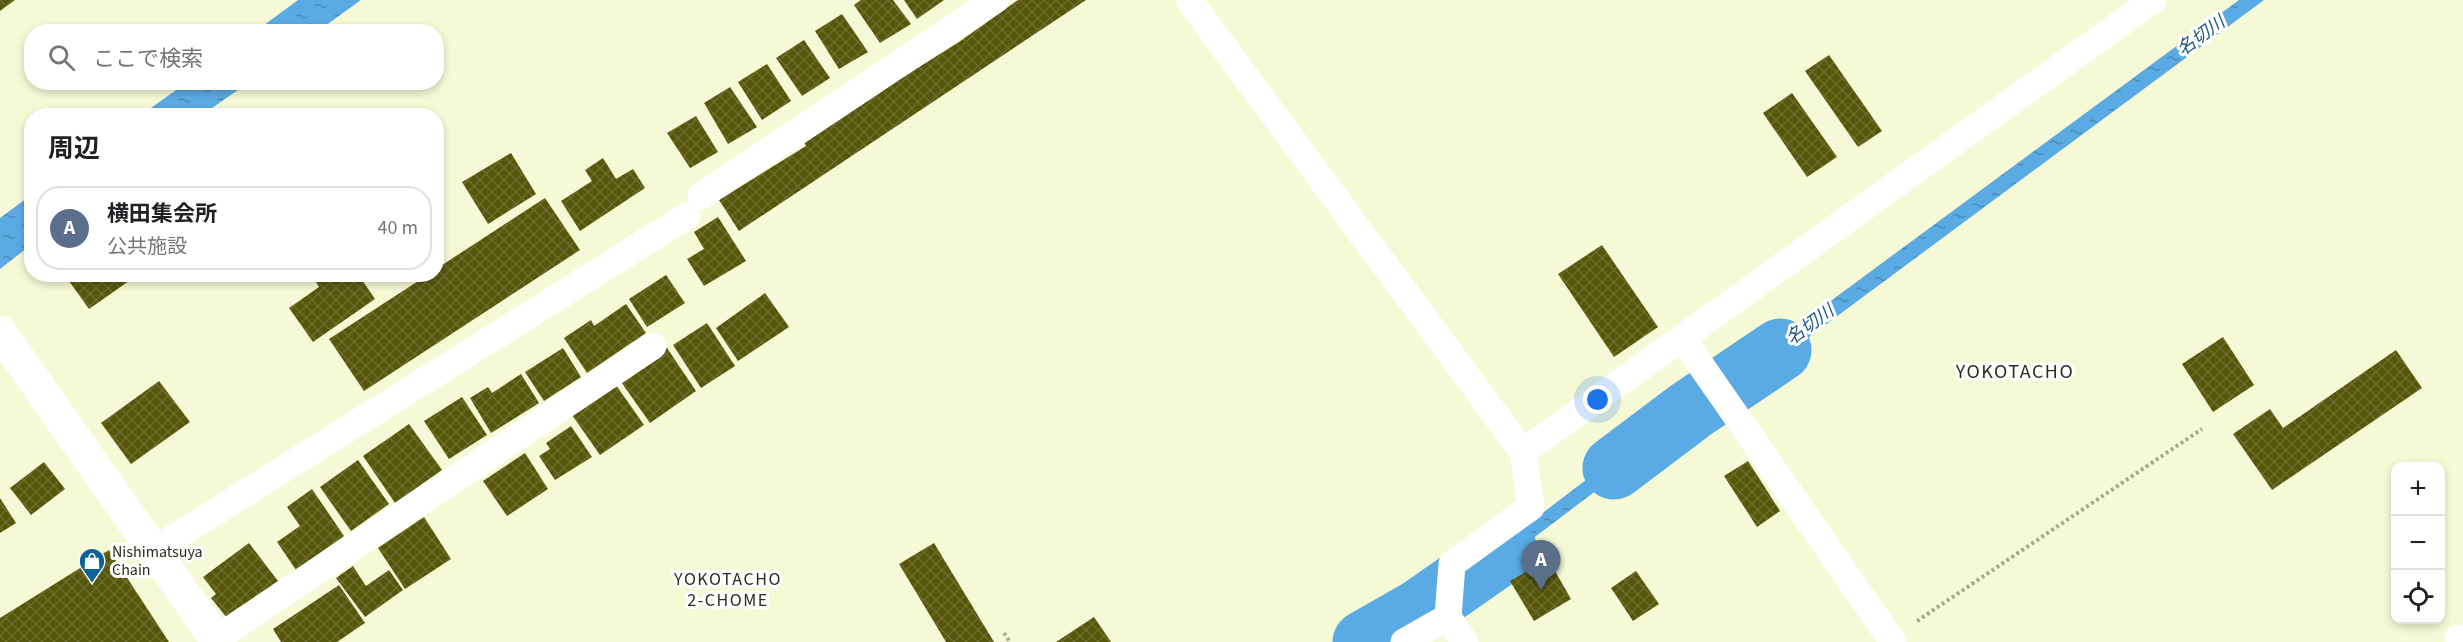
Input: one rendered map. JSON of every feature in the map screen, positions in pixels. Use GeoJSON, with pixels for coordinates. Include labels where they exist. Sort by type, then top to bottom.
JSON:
{"type":"FeatureCollection","features":[{"type":"Feature","properties":{"kind":"street"},"geometry":{"type":"LineString","coordinates":[[153,551],[694,206],[995,0]]}},
{"type":"Feature","properties":{"kind":"street"},"geometry":{"type":"LineString","coordinates":[[1189,0],[1522,452],[1531,507],[1452,564],[1448,617],[1465,642]]}},
{"type":"Feature","properties":{"kind":"street"},"geometry":{"type":"LineString","coordinates":[[1522,452],[2153,0]]}},
{"type":"Feature","properties":{"kind":"street"},"geometry":{"type":"LineString","coordinates":[[0,332],[217,641],[653,346]]}},
{"type":"Feature","properties":{"kind":"street"},"geometry":{"type":"LineString","coordinates":[[1682,338],[1890,641]]}},
{"type":"Feature","properties":{"kind":"street"},"geometry":{"type":"LineString","coordinates":[[1404,642],[1448,617]]}},
{"type":"Feature","properties":{"kind":"path"},"geometry":{"type":"LineString","coordinates":[[1890,641],[2202,429]]}},
{"type":"Feature","properties":{"kind":"path"},"geometry":{"type":"LineString","coordinates":[[1004,633],[1010,642]]}},
{"type":"Feature","properties":{"kind":"water"},"geometry":{"type":"Polygon","coordinates":[[[298,0],[361,0],[328,24],[265,24],[298,0]]]}},
{"type":"Feature","properties":{"kind":"water"},"geometry":{"type":"Polygon","coordinates":[[[2239,0],[2264,0],[1732,394],[1722,381],[2239,0]]]}},
{"type":"Feature","properties":{"kind":"water"},"geometry":{"type":"Polygon","coordinates":[[[176,90],[238,90],[212,108],[151,108],[176,90]]]}},
{"type":"Feature","properties":{"kind":"water"},"geometry":{"type":"Polygon","coordinates":[[[24,200],[24,250],[0,269],[0,218],[24,200]]]}},
{"type":"Feature","properties":{"kind":"water"},"geometry":{"type":"Polygon","coordinates":[[[1678,410],[1687,422],[1466,589],[1457,578],[1678,410]]]}},
{"type":"Feature","properties":{"kind":"water"},"geometry":{"type":"Polygon","coordinates":[[[1407,608],[1415,622],[1380,642],[1348,642],[1407,608]]]}},
{"type":"Feature","properties":{"kind":"building"},"geometry":{"type":"Polygon","coordinates":[[[0,0],[15,0],[0,11],[0,0]]]}},
{"type":"Feature","properties":{"kind":"building"},"geometry":{"type":"Polygon","coordinates":[[[861,0],[893,0],[911,24],[880,43],[854,5],[861,0]]]}},
{"type":"Feature","properties":{"kind":"building"},"geometry":{"type":"Polygon","coordinates":[[[904,0],[944,0],[917,19],[904,0]]]}},
{"type":"Feature","properties":{"kind":"building"},"geometry":{"type":"Polygon","coordinates":[[[1018,0],[1086,0],[739,231],[719,200],[806,146],[803,140],[959,42],[1018,0]]]}},
{"type":"Feature","properties":{"kind":"building"},"geometry":{"type":"Polygon","coordinates":[[[842,14],[868,52],[839,69],[815,31],[842,14]]]}},
{"type":"Feature","properties":{"kind":"building"},"geometry":{"type":"Polygon","coordinates":[[[804,40],[830,78],[802,96],[776,58],[804,40]]]}},
{"type":"Feature","properties":{"kind":"building"},"geometry":{"type":"Polygon","coordinates":[[[1829,55],[1882,131],[1858,147],[1805,71],[1829,55]]]}},
{"type":"Feature","properties":{"kind":"building"},"geometry":{"type":"Polygon","coordinates":[[[767,64],[791,101],[762,120],[738,82],[767,64]]]}},
{"type":"Feature","properties":{"kind":"building"},"geometry":{"type":"Polygon","coordinates":[[[730,87],[757,127],[728,144],[704,103],[730,87]]]}},
{"type":"Feature","properties":{"kind":"building"},"geometry":{"type":"Polygon","coordinates":[[[1792,93],[1837,157],[1807,177],[1763,113],[1792,93]]]}},
{"type":"Feature","properties":{"kind":"building"},"geometry":{"type":"Polygon","coordinates":[[[696,116],[718,152],[690,168],[667,133],[696,116]]]}},
{"type":"Feature","properties":{"kind":"building"},"geometry":{"type":"Polygon","coordinates":[[[511,153],[536,194],[488,224],[462,182],[511,153]]]}},
{"type":"Feature","properties":{"kind":"building"},"geometry":{"type":"Polygon","coordinates":[[[603,158],[616,179],[633,169],[645,188],[580,231],[561,201],[592,181],[585,170],[603,158]]]}},
{"type":"Feature","properties":{"kind":"building"},"geometry":{"type":"Polygon","coordinates":[[[545,198],[580,250],[364,391],[329,339],[417,282],[444,282],[444,264],[545,198]]]}},
{"type":"Feature","properties":{"kind":"building"},"geometry":{"type":"Polygon","coordinates":[[[718,217],[746,261],[704,286],[687,259],[704,249],[694,232],[718,217]]]}},
{"type":"Feature","properties":{"kind":"building"},"geometry":{"type":"Polygon","coordinates":[[[1602,245],[1658,327],[1614,357],[1558,274],[1602,245]]]}},
{"type":"Feature","properties":{"kind":"building"},"geometry":{"type":"Polygon","coordinates":[[[666,275],[685,303],[647,327],[629,299],[666,275]]]}},
{"type":"Feature","properties":{"kind":"building"},"geometry":{"type":"Polygon","coordinates":[[[70,282],[128,282],[89,309],[70,282]]]}},
{"type":"Feature","properties":{"kind":"building"},"geometry":{"type":"Polygon","coordinates":[[[316,282],[363,282],[375,299],[313,342],[289,308],[319,287],[316,282]]]}},
{"type":"Feature","properties":{"kind":"building"},"geometry":{"type":"Polygon","coordinates":[[[765,293],[789,327],[738,361],[716,328],[765,293]]]}},
{"type":"Feature","properties":{"kind":"building"},"geometry":{"type":"Polygon","coordinates":[[[626,304],[646,333],[587,373],[564,338],[591,320],[594,326],[626,304]]]}},
{"type":"Feature","properties":{"kind":"building"},"geometry":{"type":"Polygon","coordinates":[[[707,323],[735,366],[701,388],[673,345],[707,323]]]}},
{"type":"Feature","properties":{"kind":"building"},"geometry":{"type":"Polygon","coordinates":[[[2223,337],[2254,385],[2213,412],[2182,364],[2223,337]]]}},
{"type":"Feature","properties":{"kind":"building"},"geometry":{"type":"Polygon","coordinates":[[[563,348],[581,377],[544,401],[525,372],[563,348]]]}},
{"type":"Feature","properties":{"kind":"building"},"geometry":{"type":"Polygon","coordinates":[[[667,348],[696,391],[650,423],[619,379],[667,348]]]}},
{"type":"Feature","properties":{"kind":"building"},"geometry":{"type":"Polygon","coordinates":[[[2396,350],[2422,388],[2272,490],[2233,434],[2270,409],[2283,428],[2396,350]]]}},
{"type":"Feature","properties":{"kind":"building"},"geometry":{"type":"Polygon","coordinates":[[[521,374],[539,403],[491,433],[470,398],[488,387],[492,393],[521,374]]]}},
{"type":"Feature","properties":{"kind":"building"},"geometry":{"type":"Polygon","coordinates":[[[159,381],[190,422],[131,464],[101,423],[159,381]]]}},
{"type":"Feature","properties":{"kind":"building"},"geometry":{"type":"Polygon","coordinates":[[[616,385],[644,425],[600,455],[572,415],[616,385]]]}},
{"type":"Feature","properties":{"kind":"building"},"geometry":{"type":"Polygon","coordinates":[[[462,397],[487,435],[449,459],[424,421],[462,397]]]}},
{"type":"Feature","properties":{"kind":"building"},"geometry":{"type":"Polygon","coordinates":[[[409,424],[442,470],[395,503],[363,456],[409,424]]]}},
{"type":"Feature","properties":{"kind":"building"},"geometry":{"type":"Polygon","coordinates":[[[571,426],[592,457],[555,480],[539,456],[550,449],[546,443],[571,426]]]}},
{"type":"Feature","properties":{"kind":"building"},"geometry":{"type":"Polygon","coordinates":[[[525,453],[548,489],[507,516],[483,481],[525,453]]]}},
{"type":"Feature","properties":{"kind":"building"},"geometry":{"type":"Polygon","coordinates":[[[358,460],[389,504],[351,531],[320,487],[358,460]]]}},
{"type":"Feature","properties":{"kind":"building"},"geometry":{"type":"Polygon","coordinates":[[[1748,461],[1780,511],[1757,527],[1724,476],[1748,461]]]}},
{"type":"Feature","properties":{"kind":"building"},"geometry":{"type":"Polygon","coordinates":[[[44,462],[65,489],[31,515],[10,488],[44,462]]]}},
{"type":"Feature","properties":{"kind":"building"},"geometry":{"type":"Polygon","coordinates":[[[312,489],[344,536],[296,570],[277,542],[300,526],[287,507],[312,489]]]}},
{"type":"Feature","properties":{"kind":"building"},"geometry":{"type":"Polygon","coordinates":[[[0,498],[16,523],[0,533],[0,498]]]}},
{"type":"Feature","properties":{"kind":"building"},"geometry":{"type":"Polygon","coordinates":[[[424,517],[451,559],[405,589],[378,548],[424,517]]]}},
{"type":"Feature","properties":{"kind":"building"},"geometry":{"type":"Polygon","coordinates":[[[249,543],[278,581],[227,618],[211,598],[216,594],[203,577],[249,543]]]}},
{"type":"Feature","properties":{"kind":"building"},"geometry":{"type":"Polygon","coordinates":[[[934,543],[994,642],[946,642],[899,564],[934,543]]]}},
{"type":"Feature","properties":{"kind":"building","name":"Nishimatsuya Chain"},"geometry":{"type":"Polygon","coordinates":[[[109,550],[169,642],[0,642],[0,618],[109,550]]]}},
{"type":"Feature","properties":{"kind":"building"},"geometry":{"type":"Polygon","coordinates":[[[1548,559],[1571,599],[1534,621],[1510,581],[1548,559]]]}},
{"type":"Feature","properties":{"kind":"building"},"geometry":{"type":"Polygon","coordinates":[[[353,566],[366,586],[389,570],[403,590],[365,617],[336,578],[353,566]]]}},
{"type":"Feature","properties":{"kind":"building"},"geometry":{"type":"Polygon","coordinates":[[[1636,571],[1659,604],[1633,621],[1611,588],[1636,571]]]}},
{"type":"Feature","properties":{"kind":"building"},"geometry":{"type":"Polygon","coordinates":[[[339,585],[365,623],[337,642],[281,642],[273,629],[339,585]]]}},
{"type":"Feature","properties":{"kind":"building"},"geometry":{"type":"Polygon","coordinates":[[[1094,617],[1111,642],[1056,642],[1094,617]]]}},
{"type":"Feature","properties":{"kind":"waterway","name":"名切川"},"geometry":{"type":"LineString","coordinates":[[1614,468],[1691,410],[1780,350]]}},
{"type":"Feature","properties":{"kind":"waterway","name":"名切川"},"geometry":{"type":"LineString","coordinates":[[1364,642],[1420,610],[1506,550]]}},
{"type":"Feature","properties":{"kind":"place","name":"Nishimatsuya Chain"},"geometry":{"type":"Point","coordinates":[92,584]}},
{"type":"Feature","properties":{"kind":"place","name":"横田集会所"},"geometry":{"type":"Point","coordinates":[1541,590]}},
{"type":"Feature","properties":{"kind":"district","name":"YOKOTACHO"},"geometry":{"type":"Point","coordinates":[2015,372]}},
{"type":"Feature","properties":{"kind":"district","name":"YOKOTACHO 2-CHOME"},"geometry":{"type":"Point","coordinates":[728,589]}}]}
